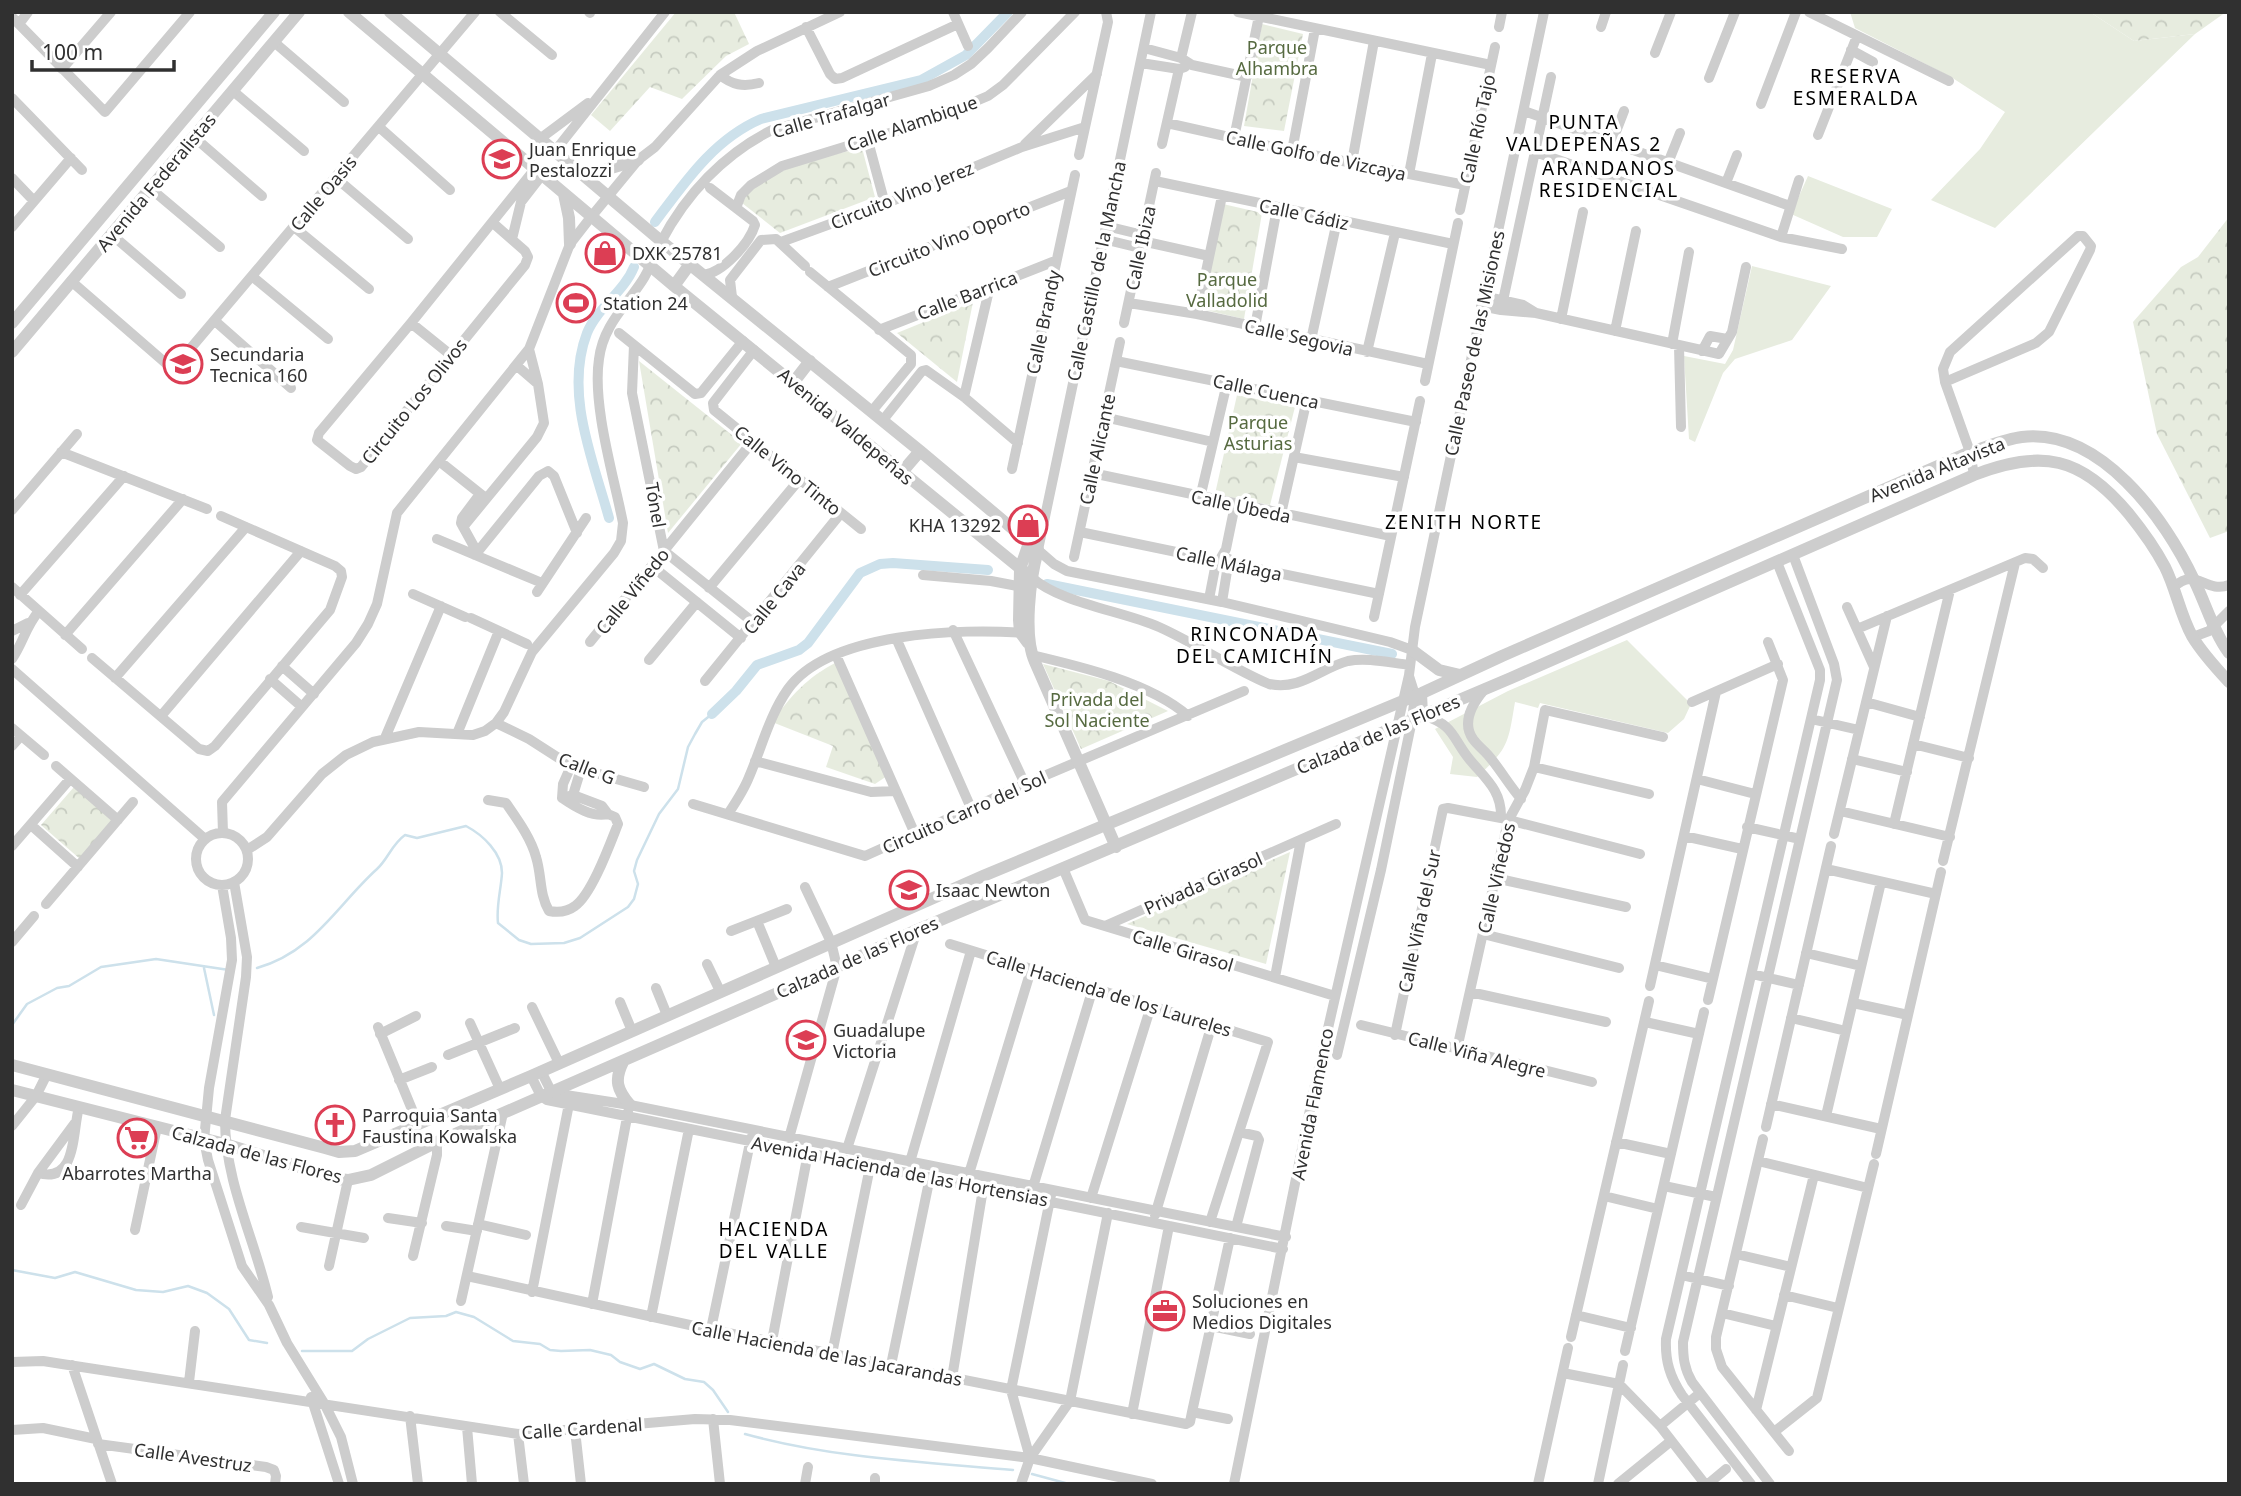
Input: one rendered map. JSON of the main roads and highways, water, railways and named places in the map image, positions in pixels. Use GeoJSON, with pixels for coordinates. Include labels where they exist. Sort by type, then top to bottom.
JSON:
{"type":"FeatureCollection","features":[{"type":"Feature","properties":{"kind":"waterway"},"geometry":{"type":"LineString","coordinates":[[655,222],[702,163],[744,128],[761,119],[921,80],[966,55],[1008,12]]}},
{"type":"Feature","properties":{"kind":"waterway"},"geometry":{"type":"LineString","coordinates":[[609,518],[583,426],[578,379],[581,356],[591,324],[624,284],[634,267]]}},
{"type":"Feature","properties":{"kind":"waterway"},"geometry":{"type":"LineString","coordinates":[[712,714],[736,691],[757,665],[799,650],[808,643],[860,573],[880,564],[893,563],[988,570]]}},
{"type":"Feature","properties":{"kind":"waterway"},"geometry":{"type":"LineString","coordinates":[[1047,584],[1392,654]]}},
{"type":"Feature","properties":{"kind":"waterway"},"geometry":{"type":"LineString","coordinates":[[257,968],[277,961],[309,939],[381,865],[405,835],[417,838],[466,826],[479,834],[499,858],[502,873],[498,923],[519,940],[531,944],[564,943],[580,938],[628,907],[634,899],[638,884],[634,871],[637,860],[659,814],[678,789],[688,747],[702,722],[712,714]]}},
{"type":"Feature","properties":{"kind":"waterway"},"geometry":{"type":"LineString","coordinates":[[12,1025],[27,1004],[57,988],[69,986],[101,967],[156,959],[229,970]]}},
{"type":"Feature","properties":{"kind":"waterway"},"geometry":{"type":"LineString","coordinates":[[204,968],[214,1015]]}},
{"type":"Feature","properties":{"kind":"waterway"},"geometry":{"type":"LineString","coordinates":[[12,1270],[55,1278],[75,1272],[136,1290],[163,1292],[188,1286],[207,1293],[229,1309],[249,1340],[267,1343]]}},
{"type":"Feature","properties":{"kind":"waterway"},"geometry":{"type":"LineString","coordinates":[[302,1351],[352,1351],[368,1339],[410,1318],[446,1316],[456,1312],[474,1317],[513,1341],[540,1344],[550,1350],[590,1350],[611,1355],[620,1362],[640,1369],[654,1364],[685,1379],[704,1382],[728,1412]]}},
{"type":"Feature","properties":{"kind":"waterway"},"geometry":{"type":"LineString","coordinates":[[745,1434],[844,1454],[1013,1470]]}},
{"type":"Feature","properties":{"kind":"waterway"},"geometry":{"type":"LineString","coordinates":[[1032,1474],[1069,1484]]}},
{"type":"Feature","properties":{"kind":"place","name":"Juan Enrique Pestalozzi"},"geometry":{"type":"Point","coordinates":[502,159]}},
{"type":"Feature","properties":{"kind":"place","name":"DXK 25781"},"geometry":{"type":"Point","coordinates":[605,253]}},
{"type":"Feature","properties":{"kind":"place","name":"Station 24"},"geometry":{"type":"Point","coordinates":[576,303]}},
{"type":"Feature","properties":{"kind":"place","name":"Secundaria Tecnica 160"},"geometry":{"type":"Point","coordinates":[183,364]}},
{"type":"Feature","properties":{"kind":"place","name":"KHA 13292"},"geometry":{"type":"Point","coordinates":[1028,525]}},
{"type":"Feature","properties":{"kind":"place","name":"Isaac Newton"},"geometry":{"type":"Point","coordinates":[909,890]}},
{"type":"Feature","properties":{"kind":"place","name":"Guadalupe Victoria"},"geometry":{"type":"Point","coordinates":[806,1040]}},
{"type":"Feature","properties":{"kind":"place","name":"Parroquia Santa Faustina Kowalska"},"geometry":{"type":"Point","coordinates":[335,1125]}},
{"type":"Feature","properties":{"kind":"place","name":"Abarrotes Martha"},"geometry":{"type":"Point","coordinates":[137,1138]}},
{"type":"Feature","properties":{"kind":"place","name":"Soluciones en Medios Digitales"},"geometry":{"type":"Point","coordinates":[1165,1311]}},
{"type":"Feature","properties":{"kind":"district","name":"RESERVA ESMERALDA"},"geometry":{"type":"Point","coordinates":[1856,87]}},
{"type":"Feature","properties":{"kind":"district","name":"PUNTA VALDEPEÑAS 2"},"geometry":{"type":"Point","coordinates":[1584,133]}},
{"type":"Feature","properties":{"kind":"district","name":"ARANDANOS RESIDENCIAL"},"geometry":{"type":"Point","coordinates":[1609,179]}},
{"type":"Feature","properties":{"kind":"district","name":"ZENITH NORTE"},"geometry":{"type":"Point","coordinates":[1464,522]}},
{"type":"Feature","properties":{"kind":"district","name":"RINCONADA DEL CAMICHÍN"},"geometry":{"type":"Point","coordinates":[1255,645]}},
{"type":"Feature","properties":{"kind":"district","name":"HACIENDA DEL VALLE"},"geometry":{"type":"Point","coordinates":[774,1240]}},
{"type":"Feature","properties":{"kind":"park label","name":"Parque Alhambra"},"geometry":{"type":"Point","coordinates":[1277,57]}},
{"type":"Feature","properties":{"kind":"park label","name":"Parque Valladolid"},"geometry":{"type":"Point","coordinates":[1227,289]}},
{"type":"Feature","properties":{"kind":"park label","name":"Parque Asturias"},"geometry":{"type":"Point","coordinates":[1258,432]}},
{"type":"Feature","properties":{"kind":"park label","name":"Privada del Sol Naciente"},"geometry":{"type":"Point","coordinates":[1097,709]}}]}
